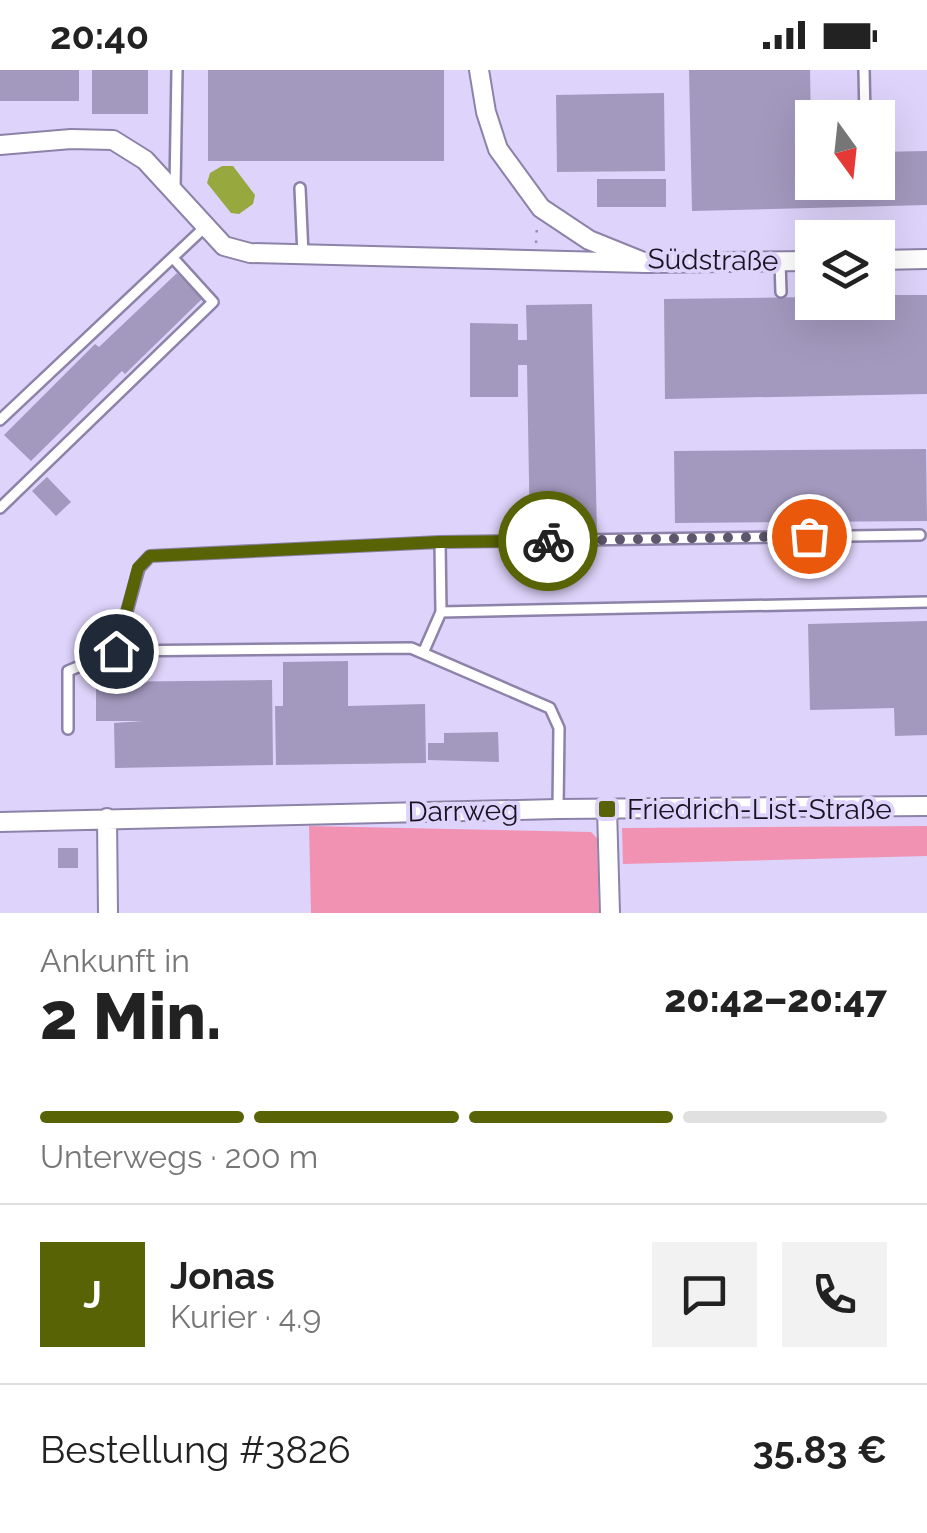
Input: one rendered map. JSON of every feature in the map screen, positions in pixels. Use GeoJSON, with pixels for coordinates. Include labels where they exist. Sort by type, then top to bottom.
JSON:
{"type":"FeatureCollection","features":[{"type":"Feature","properties":{"kind":"street","name":"Südstraße"},"geometry":{"type":"LineString","coordinates":[[478,70],[498,148],[541,208],[569,228],[646,263],[795,261]]}},
{"type":"Feature","properties":{"kind":"street"},"geometry":{"type":"LineString","coordinates":[[0,145],[113,140],[145,160],[224,246],[250,254],[646,263]]}},
{"type":"Feature","properties":{"kind":"street"},"geometry":{"type":"LineString","coordinates":[[548,261],[559,250],[569,228]]}},
{"type":"Feature","properties":{"kind":"street"},"geometry":{"type":"LineString","coordinates":[[895,260],[927,259]]}},
{"type":"Feature","properties":{"kind":"street","name":"Darrweg"},"geometry":{"type":"LineString","coordinates":[[0,822],[558,808],[927,806]]}},
{"type":"Feature","properties":{"kind":"street"},"geometry":{"type":"LineString","coordinates":[[607,809],[610,913]]}},
{"type":"Feature","properties":{"kind":"street"},"geometry":{"type":"LineString","coordinates":[[107,818],[108,913]]}},
{"type":"Feature","properties":{"kind":"lane"},"geometry":{"type":"LineString","coordinates":[[175,192],[177,70]]}},
{"type":"Feature","properties":{"kind":"lane"},"geometry":{"type":"LineString","coordinates":[[864,70],[865,100]]}},
{"type":"Feature","properties":{"kind":"lane"},"geometry":{"type":"LineString","coordinates":[[300,188],[303,255]]}},
{"type":"Feature","properties":{"kind":"lane"},"geometry":{"type":"LineString","coordinates":[[0,420],[205,227]]}},
{"type":"Feature","properties":{"kind":"lane"},"geometry":{"type":"LineString","coordinates":[[0,508],[212,302],[173,258]]}},
{"type":"Feature","properties":{"kind":"lane"},"geometry":{"type":"LineString","coordinates":[[780,261],[781,292]]}},
{"type":"Feature","properties":{"kind":"lane"},"geometry":{"type":"LineString","coordinates":[[116,651],[138,568],[150,556],[440,542],[920,535]]}},
{"type":"Feature","properties":{"kind":"lane"},"geometry":{"type":"LineString","coordinates":[[423,653],[441,612],[440,542]]}},
{"type":"Feature","properties":{"kind":"lane"},"geometry":{"type":"LineString","coordinates":[[441,612],[927,602]]}},
{"type":"Feature","properties":{"kind":"lane"},"geometry":{"type":"LineString","coordinates":[[68,730],[68,671],[116,651],[411,648],[550,708],[559,728],[558,808]]}},
{"type":"Feature","properties":{"kind":"lane"},"geometry":{"type":"LineString","coordinates":[[98,913],[108,913]]}},
{"type":"Feature","properties":{"kind":"shaded area"},"geometry":{"type":"Polygon","coordinates":[[[222,166],[233,166],[255,195],[253,204],[239,214],[231,213],[207,183],[210,173],[222,166]]]}},
{"type":"Feature","properties":{"kind":"shaded area"},"geometry":{"type":"Polygon","coordinates":[[[309,826],[591,832],[597,838],[599,913],[311,913],[309,826]]]}},
{"type":"Feature","properties":{"kind":"shaded area"},"geometry":{"type":"Polygon","coordinates":[[[927,826],[927,856],[623,864],[622,828],[927,826]]]}},
{"type":"Feature","properties":{"kind":"building"},"geometry":{"type":"Polygon","coordinates":[[[0,70],[79,70],[79,101],[0,101],[0,70]]]}},
{"type":"Feature","properties":{"kind":"building"},"geometry":{"type":"Polygon","coordinates":[[[92,70],[148,70],[148,114],[92,114],[92,70]]]}},
{"type":"Feature","properties":{"kind":"building"},"geometry":{"type":"Polygon","coordinates":[[[208,70],[444,70],[444,161],[208,161],[208,70]]]}},
{"type":"Feature","properties":{"kind":"building"},"geometry":{"type":"Polygon","coordinates":[[[689,70],[810,70],[811,100],[795,100],[795,200],[895,200],[895,152],[927,151],[927,205],[692,211],[689,70]]]}},
{"type":"Feature","properties":{"kind":"building"},"geometry":{"type":"Polygon","coordinates":[[[664,93],[665,171],[557,172],[556,95],[664,93]]]}},
{"type":"Feature","properties":{"kind":"building"},"geometry":{"type":"Polygon","coordinates":[[[597,179],[666,179],[666,207],[597,207],[597,179]]]}},
{"type":"Feature","properties":{"kind":"building"},"geometry":{"type":"Polygon","coordinates":[[[177,273],[202,299],[31,461],[4,435],[95,344],[99,347],[177,273]]]}},
{"type":"Feature","properties":{"kind":"building"},"geometry":{"type":"Polygon","coordinates":[[[895,295],[927,295],[927,394],[665,399],[664,299],[795,297],[795,320],[895,320],[895,295]]]}},
{"type":"Feature","properties":{"kind":"building"},"geometry":{"type":"Polygon","coordinates":[[[592,304],[597,535],[530,537],[527,365],[518,365],[518,397],[470,397],[470,323],[518,324],[518,340],[527,340],[526,305],[592,304]]]}},
{"type":"Feature","properties":{"kind":"building"},"geometry":{"type":"Polygon","coordinates":[[[926,449],[927,521],[675,523],[674,451],[926,449]]]}},
{"type":"Feature","properties":{"kind":"building"},"geometry":{"type":"Polygon","coordinates":[[[47,477],[71,502],[56,516],[32,491],[47,477]]]}},
{"type":"Feature","properties":{"kind":"building"},"geometry":{"type":"Polygon","coordinates":[[[927,621],[927,735],[895,736],[894,708],[810,710],[808,624],[927,621]]]}},
{"type":"Feature","properties":{"kind":"building"},"geometry":{"type":"Polygon","coordinates":[[[348,661],[348,706],[425,704],[426,763],[276,765],[275,706],[283,706],[283,662],[348,661]]]}},
{"type":"Feature","properties":{"kind":"building"},"geometry":{"type":"Polygon","coordinates":[[[272,680],[273,765],[115,768],[114,723],[144,721],[96,721],[96,682],[272,680]]]}},
{"type":"Feature","properties":{"kind":"building"},"geometry":{"type":"Polygon","coordinates":[[[498,732],[499,762],[428,760],[428,743],[444,743],[444,733],[498,732]]]}},
{"type":"Feature","properties":{"kind":"building"},"geometry":{"type":"Polygon","coordinates":[[[58,848],[78,848],[78,868],[58,868],[58,848]]]}},
{"type":"Feature","properties":{"kind":"way so far"},"geometry":{"type":"LineString","coordinates":[[548,541],[809,536]]}},
{"type":"Feature","properties":{"kind":"place","name":"Friedrich-List-Straße"},"geometry":{"type":"Point","coordinates":[607,809]}},
{"type":"Feature","properties":{"kind":"route"},"geometry":{"type":"LineString","coordinates":[[116,651],[138,568],[150,556],[440,542],[548,541]]}}]}
